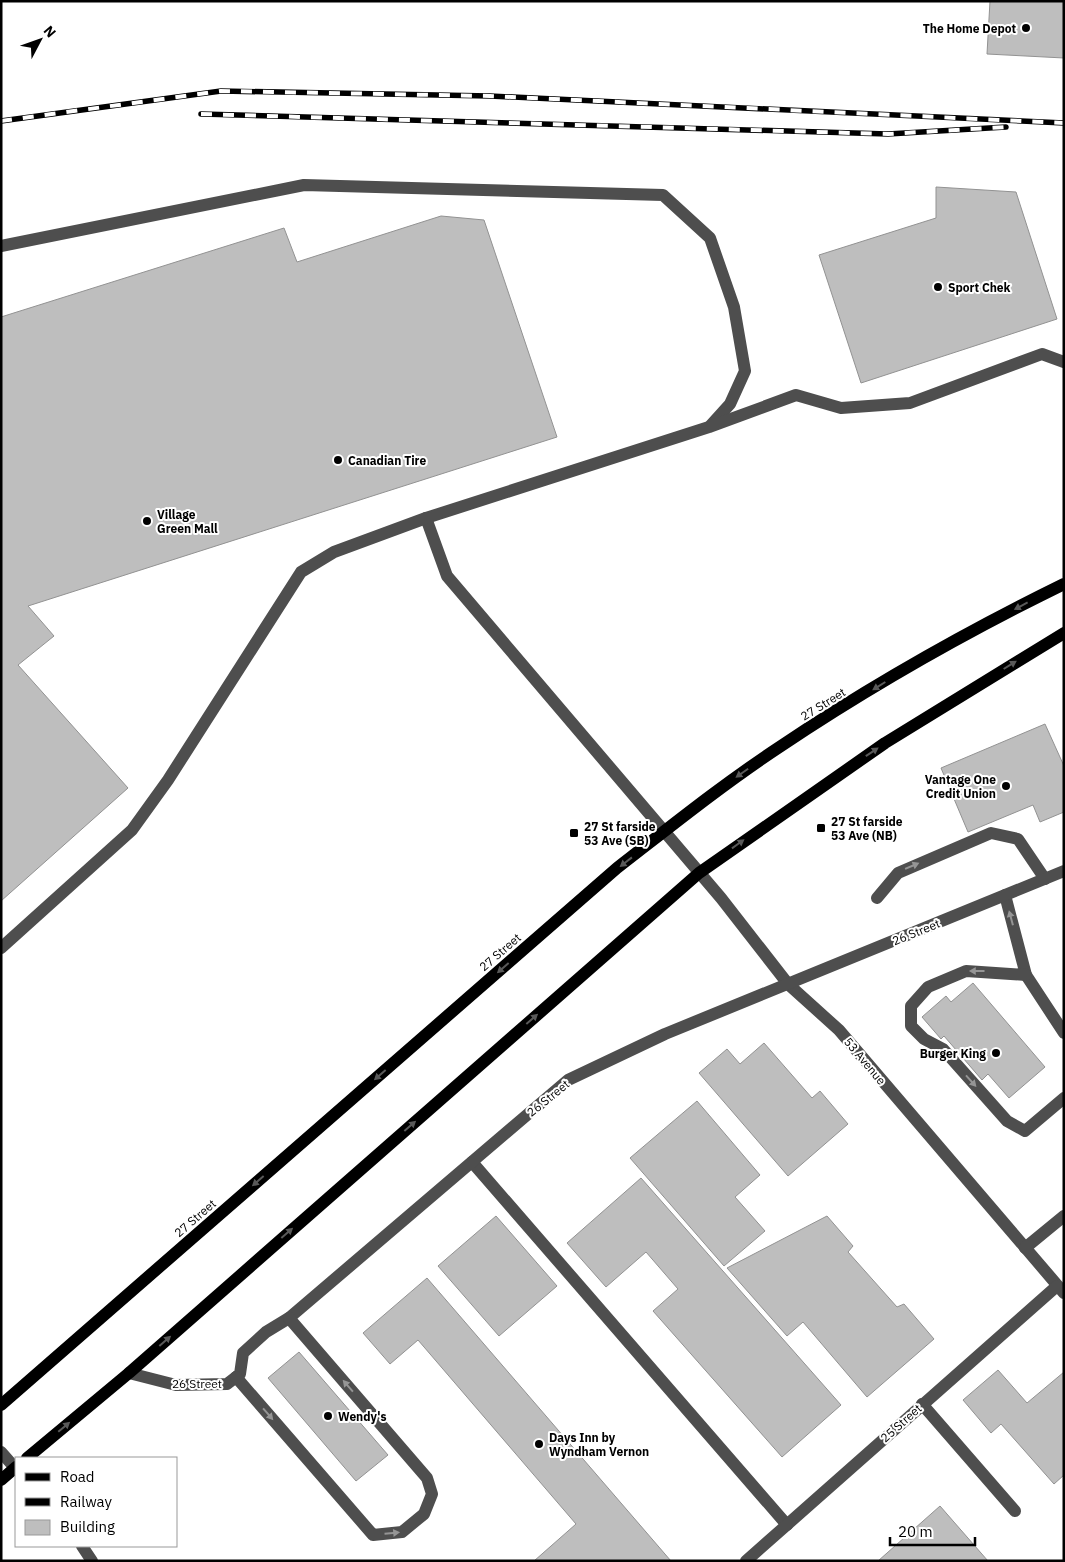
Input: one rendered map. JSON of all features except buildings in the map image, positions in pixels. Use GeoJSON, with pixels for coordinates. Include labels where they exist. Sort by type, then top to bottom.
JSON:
{"type":"FeatureCollection","features":[{"type":"Feature","properties":{"kind":"main road","name":"27 Street"},"geometry":{"type":"LineString","coordinates":[[1,1405],[617,868],[779,747],[925,657],[1064,584]]}},
{"type":"Feature","properties":{"kind":"main road"},"geometry":{"type":"LineString","coordinates":[[28,1457],[129,1373],[699,873],[885,743],[1064,633]]}},
{"type":"Feature","properties":{"kind":"main road"},"geometry":{"type":"LineString","coordinates":[[1,1480],[15,1469]]}},
{"type":"Feature","properties":{"kind":"street"},"geometry":{"type":"LineString","coordinates":[[1,246],[304,185],[663,195],[710,238],[734,307],[746,371],[730,404],[709,427]]}},
{"type":"Feature","properties":{"kind":"street"},"geometry":{"type":"LineString","coordinates":[[1,948],[132,830],[168,780],[301,572],[334,552],[426,518],[709,427],[796,395],[841,408],[910,403],[1042,354],[1064,362]]}},
{"type":"Feature","properties":{"kind":"street","name":"53 Avenue"},"geometry":{"type":"LineString","coordinates":[[426,518],[447,576],[699,873],[788,984],[838,1030],[1061,1290]]}},
{"type":"Feature","properties":{"kind":"street"},"geometry":{"type":"LineString","coordinates":[[877,898],[898,873],[991,832],[1018,839],[1044,879]]}},
{"type":"Feature","properties":{"kind":"street","name":"26 Street"},"geometry":{"type":"LineString","coordinates":[[129,1373],[176,1385],[228,1384],[240,1374],[243,1354],[266,1332],[289,1318],[568,1080],[665,1034],[1064,871]]}},
{"type":"Feature","properties":{"kind":"street"},"geometry":{"type":"LineString","coordinates":[[1005,895],[1026,975],[1064,1033]]}},
{"type":"Feature","properties":{"kind":"street"},"geometry":{"type":"LineString","coordinates":[[1026,975],[966,971],[928,987],[912,1006],[911,1026],[924,1039],[943,1049],[1007,1121],[1025,1131],[1064,1098]]}},
{"type":"Feature","properties":{"kind":"street"},"geometry":{"type":"LineString","coordinates":[[472,1162],[787,1525]]}},
{"type":"Feature","properties":{"kind":"street"},"geometry":{"type":"LineString","coordinates":[[1025,1248],[1064,1216]]}},
{"type":"Feature","properties":{"kind":"street","name":"25 Street"},"geometry":{"type":"LineString","coordinates":[[746,1561],[922,1404],[1061,1290]]}},
{"type":"Feature","properties":{"kind":"street"},"geometry":{"type":"LineString","coordinates":[[236,1377],[373,1535],[402,1532],[424,1514],[432,1494],[428,1478],[289,1318]]}},
{"type":"Feature","properties":{"kind":"street"},"geometry":{"type":"LineString","coordinates":[[922,1404],[1015,1511]]}},
{"type":"Feature","properties":{"kind":"street"},"geometry":{"type":"LineString","coordinates":[[1,1452],[15,1467]]}},
{"type":"Feature","properties":{"kind":"street"},"geometry":{"type":"LineString","coordinates":[[83,1547],[92,1561]]}},
{"type":"Feature","properties":{"kind":"railway"},"geometry":{"type":"LineString","coordinates":[[1,121],[221,91],[490,96],[1064,123]]}},
{"type":"Feature","properties":{"kind":"railway"},"geometry":{"type":"LineString","coordinates":[[201,114],[888,134],[1006,127]]}},
{"type":"Feature","properties":{"kind":"place","name":"The Home Depot"},"geometry":{"type":"Point","coordinates":[1026,28]}},
{"type":"Feature","properties":{"kind":"place","name":"Sport Chek"},"geometry":{"type":"Point","coordinates":[938,287]}},
{"type":"Feature","properties":{"kind":"place","name":"Canadian Tire"},"geometry":{"type":"Point","coordinates":[338,460]}},
{"type":"Feature","properties":{"kind":"place","name":"Village Green Mall"},"geometry":{"type":"Point","coordinates":[147,521]}},
{"type":"Feature","properties":{"kind":"place","name":"Vantage One Credit Union"},"geometry":{"type":"Point","coordinates":[1006,786]}},
{"type":"Feature","properties":{"kind":"place","name":"27 St farside 53 Ave (NB)"},"geometry":{"type":"Point","coordinates":[821,828]}},
{"type":"Feature","properties":{"kind":"place","name":"27 St farside 53 Ave (SB)"},"geometry":{"type":"Point","coordinates":[574,833]}},
{"type":"Feature","properties":{"kind":"place","name":"Burger King"},"geometry":{"type":"Point","coordinates":[996,1053]}},
{"type":"Feature","properties":{"kind":"place","name":"Wendy's"},"geometry":{"type":"Point","coordinates":[328,1416]}},
{"type":"Feature","properties":{"kind":"place","name":"Days Inn by Wyndham Vernon"},"geometry":{"type":"Point","coordinates":[539,1444]}}]}
